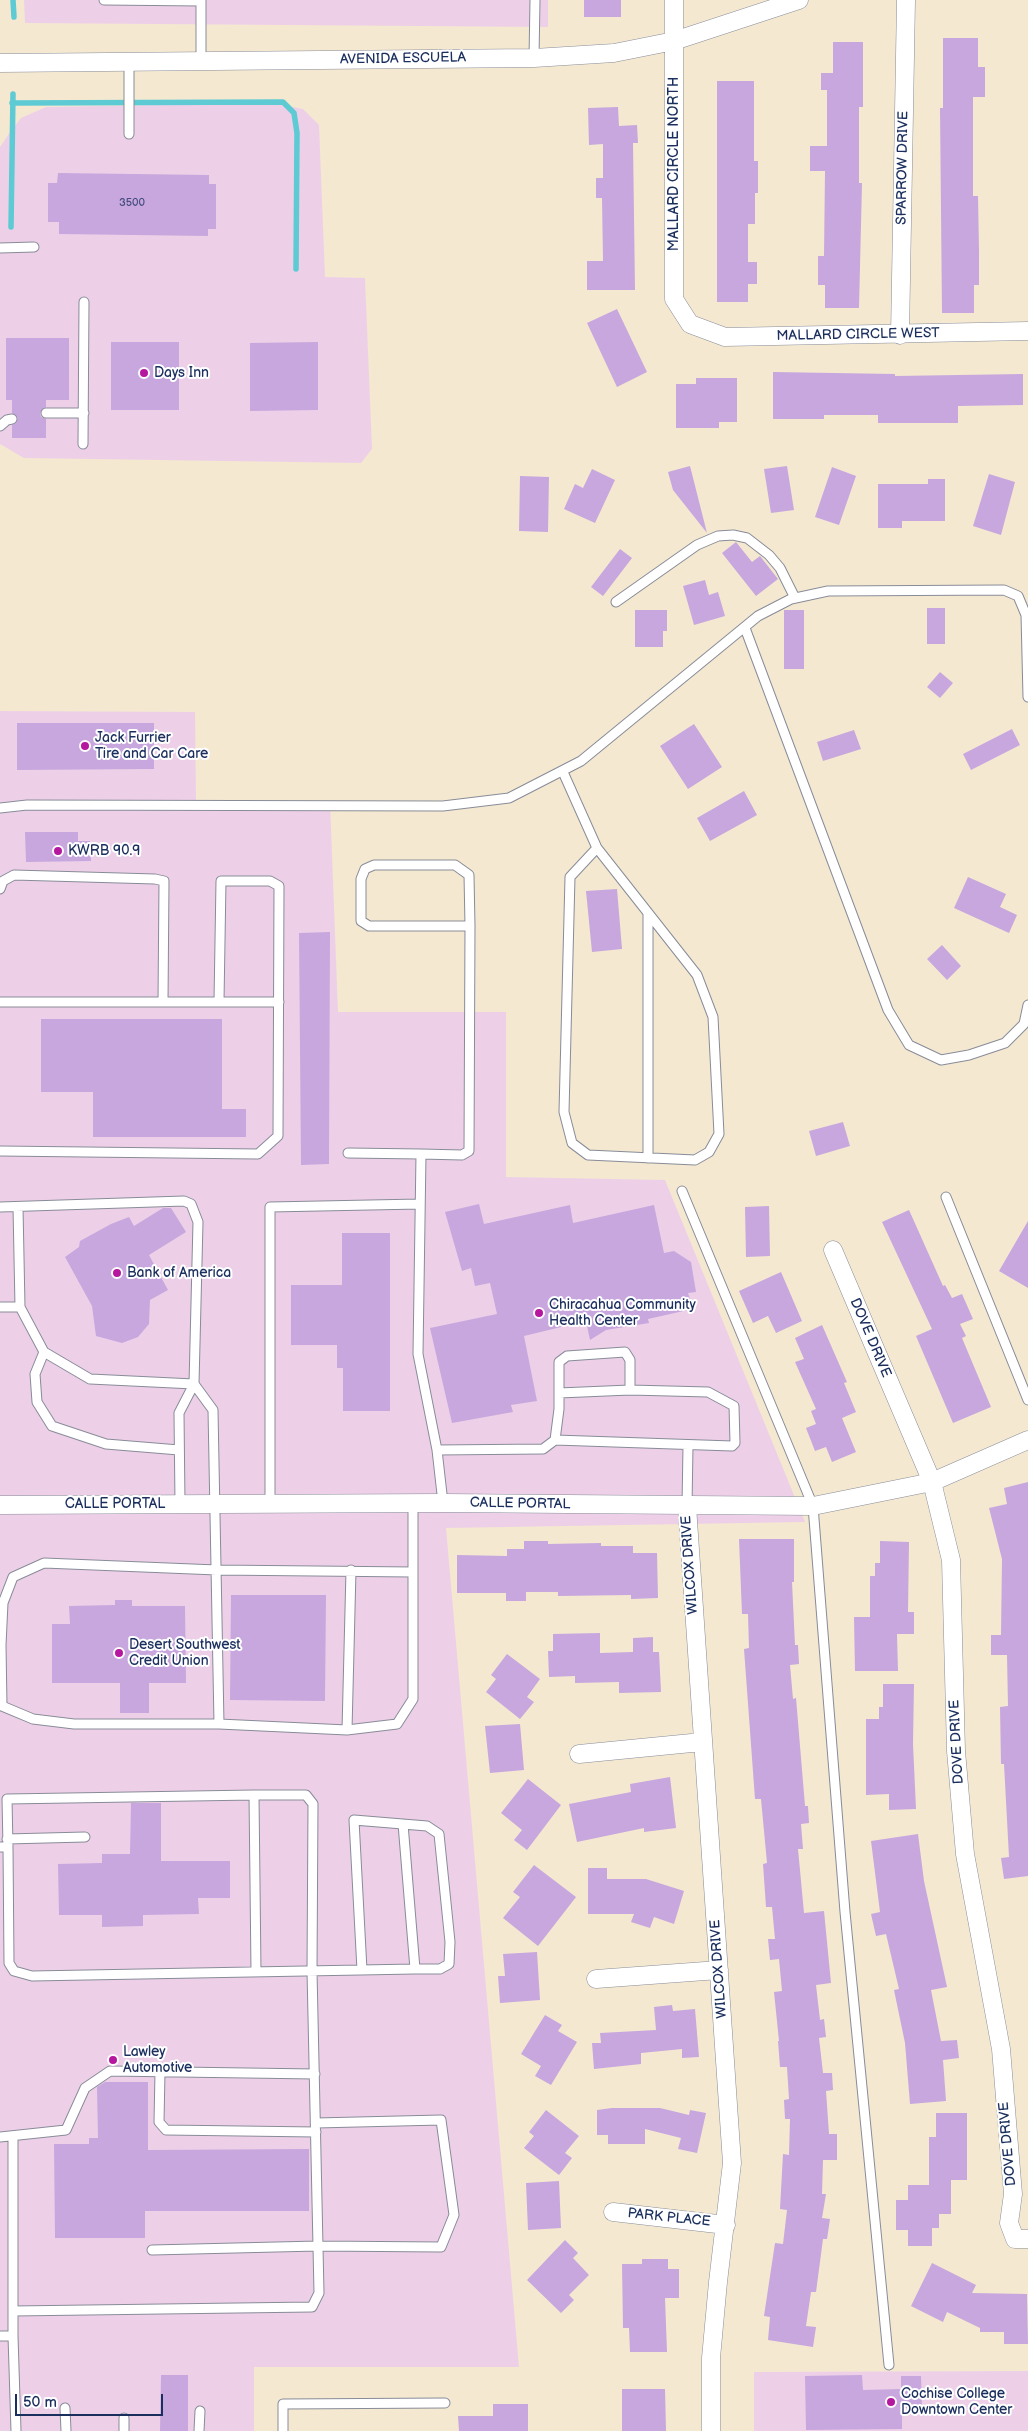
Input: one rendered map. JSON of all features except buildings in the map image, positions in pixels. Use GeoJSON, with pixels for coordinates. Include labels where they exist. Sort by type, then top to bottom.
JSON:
{"type":"FeatureCollection","features":[{"type":"Feature","properties":{"kind":"street","name":"MALLARD CIRCLE NORTH"},"geometry":{"type":"LineString","coordinates":[[674,0],[674,299],[690,324]]}},
{"type":"Feature","properties":{"kind":"street","name":"AVENIDA ESCUELA"},"geometry":{"type":"LineString","coordinates":[[0,63],[534,58],[614,53],[674,41],[799,0]]}},
{"type":"Feature","properties":{"kind":"street","name":"SPARROW DRIVE"},"geometry":{"type":"LineString","coordinates":[[900,335],[906,0]]}},
{"type":"Feature","properties":{"kind":"street","name":"MALLARD CIRCLE WEST"},"geometry":{"type":"LineString","coordinates":[[690,324],[725,337],[1028,331]]}},
{"type":"Feature","properties":{"kind":"street","name":"DOVE DRIVE"},"geometry":{"type":"LineString","coordinates":[[833,1250],[932,1482],[951,1560],[956,1751],[965,1854],[1001,2049],[1013,2194],[1009,2223],[1015,2239],[1028,2239]]}},
{"type":"Feature","properties":{"kind":"street","name":"CALLE PORTAL"},"geometry":{"type":"LineString","coordinates":[[0,1505],[443,1503],[813,1506],[932,1482],[1028,1440]]}},
{"type":"Feature","properties":{"kind":"street","name":"WILCOX DRIVE"},"geometry":{"type":"LineString","coordinates":[[687,1506],[732,2163],[711,2358],[711,2431]]}},
{"type":"Feature","properties":{"kind":"street"},"geometry":{"type":"LineString","coordinates":[[578,1754],[702,1742]]}},
{"type":"Feature","properties":{"kind":"street"},"geometry":{"type":"LineString","coordinates":[[596,1979],[719,1970]]}},
{"type":"Feature","properties":{"kind":"street","name":"PARK PLACE"},"geometry":{"type":"LineString","coordinates":[[613,2212],[726,2225]]}},
{"type":"Feature","properties":{"kind":"lane"},"geometry":{"type":"LineString","coordinates":[[104,0],[201,1],[201,61]]}},
{"type":"Feature","properties":{"kind":"lane"},"geometry":{"type":"LineString","coordinates":[[534,58],[535,0]]}},
{"type":"Feature","properties":{"kind":"lane"},"geometry":{"type":"LineString","coordinates":[[129,62],[129,134]]}},
{"type":"Feature","properties":{"kind":"lane"},"geometry":{"type":"LineString","coordinates":[[0,248],[34,247]]}},
{"type":"Feature","properties":{"kind":"lane"},"geometry":{"type":"LineString","coordinates":[[83,444],[84,302]]}},
{"type":"Feature","properties":{"kind":"lane"},"geometry":{"type":"LineString","coordinates":[[46,414],[84,413]]}},
{"type":"Feature","properties":{"kind":"lane"},"geometry":{"type":"LineString","coordinates":[[0,426],[7,420],[12,419]]}},
{"type":"Feature","properties":{"kind":"lane"},"geometry":{"type":"LineString","coordinates":[[616,602],[697,545],[718,536],[733,535],[747,538],[769,555],[780,568],[795,598]]}},
{"type":"Feature","properties":{"kind":"lane"},"geometry":{"type":"LineString","coordinates":[[0,808],[26,805],[443,806],[509,798],[581,761],[758,616],[795,598],[828,591],[1004,590],[1018,596],[1026,615],[1028,697]]}},
{"type":"Feature","properties":{"kind":"lane"},"geometry":{"type":"LineString","coordinates":[[745,628],[888,1010],[909,1045],[941,1060],[969,1055],[1005,1043],[1024,1024],[1028,1006]]}},
{"type":"Feature","properties":{"kind":"lane"},"geometry":{"type":"LineString","coordinates":[[562,772],[597,848],[697,975],[713,1017],[719,1134],[709,1152],[695,1160],[588,1155],[572,1143],[564,1112],[570,877],[597,848]]}},
{"type":"Feature","properties":{"kind":"lane"},"geometry":{"type":"LineString","coordinates":[[348,1153],[462,1155],[469,1151],[470,926],[469,875],[463,869],[455,866],[374,866],[365,869],[362,879],[361,921],[369,926],[470,926]]}},
{"type":"Feature","properties":{"kind":"lane"},"geometry":{"type":"LineString","coordinates":[[0,889],[3,881],[14,875],[156,879],[164,881],[163,1002]]}},
{"type":"Feature","properties":{"kind":"lane"},"geometry":{"type":"LineString","coordinates":[[0,1151],[258,1154],[278,1136],[279,886],[270,881],[221,881],[220,1001]]}},
{"type":"Feature","properties":{"kind":"lane"},"geometry":{"type":"LineString","coordinates":[[648,913],[648,1158]]}},
{"type":"Feature","properties":{"kind":"lane"},"geometry":{"type":"LineString","coordinates":[[0,1002],[278,1002]]}},
{"type":"Feature","properties":{"kind":"lane"},"geometry":{"type":"LineString","coordinates":[[421,1154],[418,1354],[437,1450],[443,1503]]}},
{"type":"Feature","properties":{"kind":"lane"},"geometry":{"type":"LineString","coordinates":[[682,1191],[813,1506],[844,1902],[889,2365]]}},
{"type":"Feature","properties":{"kind":"lane"},"geometry":{"type":"LineString","coordinates":[[946,1197],[1028,1400]]}},
{"type":"Feature","properties":{"kind":"lane"},"geometry":{"type":"LineString","coordinates":[[0,1207],[184,1201],[191,1204],[198,1222],[194,1384],[179,1413],[180,1504]]}},
{"type":"Feature","properties":{"kind":"lane"},"geometry":{"type":"LineString","coordinates":[[270,1504],[270,1207],[420,1204]]}},
{"type":"Feature","properties":{"kind":"lane"},"geometry":{"type":"LineString","coordinates":[[18,1206],[20,1307],[44,1352],[90,1379],[194,1384]]}},
{"type":"Feature","properties":{"kind":"lane"},"geometry":{"type":"LineString","coordinates":[[0,1307],[20,1307]]}},
{"type":"Feature","properties":{"kind":"lane"},"geometry":{"type":"LineString","coordinates":[[44,1352],[35,1374],[37,1402],[52,1426],[106,1444],[179,1450]]}},
{"type":"Feature","properties":{"kind":"lane"},"geometry":{"type":"LineString","coordinates":[[555,1440],[559,1393],[559,1362],[568,1356],[579,1354],[625,1352],[630,1360],[630,1390]]}},
{"type":"Feature","properties":{"kind":"lane"},"geometry":{"type":"LineString","coordinates":[[194,1384],[213,1410],[219,1724]]}},
{"type":"Feature","properties":{"kind":"lane"},"geometry":{"type":"LineString","coordinates":[[437,1450],[543,1449],[555,1440],[688,1446],[732,1446],[735,1443],[734,1406],[708,1392],[630,1390],[559,1393]]}},
{"type":"Feature","properties":{"kind":"lane"},"geometry":{"type":"LineString","coordinates":[[687,1506],[688,1446]]}},
{"type":"Feature","properties":{"kind":"lane"},"geometry":{"type":"LineString","coordinates":[[413,1503],[413,1572],[413,1699],[397,1724],[347,1730],[219,1724],[74,1724],[33,1719],[1,1706],[3,1603],[13,1578],[44,1563],[216,1570],[413,1572]]}},
{"type":"Feature","properties":{"kind":"lane"},"geometry":{"type":"LineString","coordinates":[[347,1730],[351,1570]]}},
{"type":"Feature","properties":{"kind":"lane"},"geometry":{"type":"LineString","coordinates":[[254,1795],[256,1972]]}},
{"type":"Feature","properties":{"kind":"lane"},"geometry":{"type":"LineString","coordinates":[[13,2311],[312,2307],[319,2292],[312,1971],[314,1804],[306,1795],[7,1799],[5,1845],[9,1963],[14,1971],[32,1976],[312,1971],[415,1969],[440,1969],[449,1964],[450,1942],[440,1834],[427,1826],[354,1820],[362,1970]]}},
{"type":"Feature","properties":{"kind":"lane"},"geometry":{"type":"LineString","coordinates":[[403,1824],[415,1969]]}},
{"type":"Feature","properties":{"kind":"lane"},"geometry":{"type":"LineString","coordinates":[[5,1845],[85,1837]]}},
{"type":"Feature","properties":{"kind":"lane"},"geometry":{"type":"LineString","coordinates":[[0,2137],[66,2130],[85,2088],[110,2071],[315,2074]]}},
{"type":"Feature","properties":{"kind":"lane"},"geometry":{"type":"LineString","coordinates":[[160,2072],[159,2122],[166,2130],[316,2132]]}},
{"type":"Feature","properties":{"kind":"lane"},"geometry":{"type":"LineString","coordinates":[[152,2250],[318,2246],[441,2247],[454,2215],[441,2120],[316,2122]]}},
{"type":"Feature","properties":{"kind":"lane"},"geometry":{"type":"LineString","coordinates":[[13,2137],[13,2311],[16,2431]]}},
{"type":"Feature","properties":{"kind":"lane"},"geometry":{"type":"LineString","coordinates":[[0,2336],[14,2336]]}},
{"type":"Feature","properties":{"kind":"lane"},"geometry":{"type":"LineString","coordinates":[[283,2431],[283,2404],[445,2403]]}},
{"type":"Feature","properties":{"kind":"lane"},"geometry":{"type":"LineString","coordinates":[[65,2408],[66,2431]]}},
{"type":"Feature","properties":{"kind":"lane"},"geometry":{"type":"LineString","coordinates":[[200,2411],[200,2431]]}},
{"type":"Feature","properties":{"kind":"lane"},"geometry":{"type":"LineString","coordinates":[[124,2418],[124,2431]]}},
{"type":"Feature","properties":{"kind":"shaded area"},"geometry":{"type":"Polygon","coordinates":[[[24,0],[548,0],[548,27],[25,23],[24,0]]]}},
{"type":"Feature","properties":{"kind":"shaded area"},"geometry":{"type":"Polygon","coordinates":[[[271,103],[303,109],[319,125],[325,277],[365,278],[372,449],[361,463],[24,458],[0,444],[0,147],[21,118],[46,107],[271,103]]]}},
{"type":"Feature","properties":{"kind":"shaded area"},"geometry":{"type":"Polygon","coordinates":[[[0,711],[195,712],[196,801],[330,802],[338,1012],[506,1012],[506,1177],[665,1180],[805,1522],[446,1528],[519,2367],[254,2367],[254,2431],[0,2431],[0,711]]]}},
{"type":"Feature","properties":{"kind":"shaded area","name":"Cochise College Downtown Center"},"geometry":{"type":"Polygon","coordinates":[[[1028,2371],[1028,2431],[754,2431],[754,2372],[1028,2371]]]}},
{"type":"Feature","properties":{"kind":"waterway"},"geometry":{"type":"LineString","coordinates":[[13,0],[14,17]]}},
{"type":"Feature","properties":{"kind":"waterway"},"geometry":{"type":"LineString","coordinates":[[11,227],[13,94]]}},
{"type":"Feature","properties":{"kind":"waterway"},"geometry":{"type":"LineString","coordinates":[[12,103],[283,102],[294,113],[297,133],[296,269]]}},
{"type":"Feature","properties":{"kind":"place","name":"Days Inn"},"geometry":{"type":"Point","coordinates":[144,373]}},
{"type":"Feature","properties":{"kind":"place","name":"Jack Furrier Tire and Car Care"},"geometry":{"type":"Point","coordinates":[85,746]}},
{"type":"Feature","properties":{"kind":"place","name":"KWRB 90.9"},"geometry":{"type":"Point","coordinates":[58,851]}},
{"type":"Feature","properties":{"kind":"place","name":"Bank of America"},"geometry":{"type":"Point","coordinates":[117,1273]}},
{"type":"Feature","properties":{"kind":"place","name":"Chiracahua Community Health Center"},"geometry":{"type":"Point","coordinates":[539,1313]}},
{"type":"Feature","properties":{"kind":"place","name":"Desert Southwest Credit Union"},"geometry":{"type":"Point","coordinates":[119,1653]}},
{"type":"Feature","properties":{"kind":"place","name":"Lawley Automotive"},"geometry":{"type":"Point","coordinates":[113,2060]}},
{"type":"Feature","properties":{"kind":"place","name":"Cochise College Downtown Center"},"geometry":{"type":"Point","coordinates":[891,2402]}}]}
